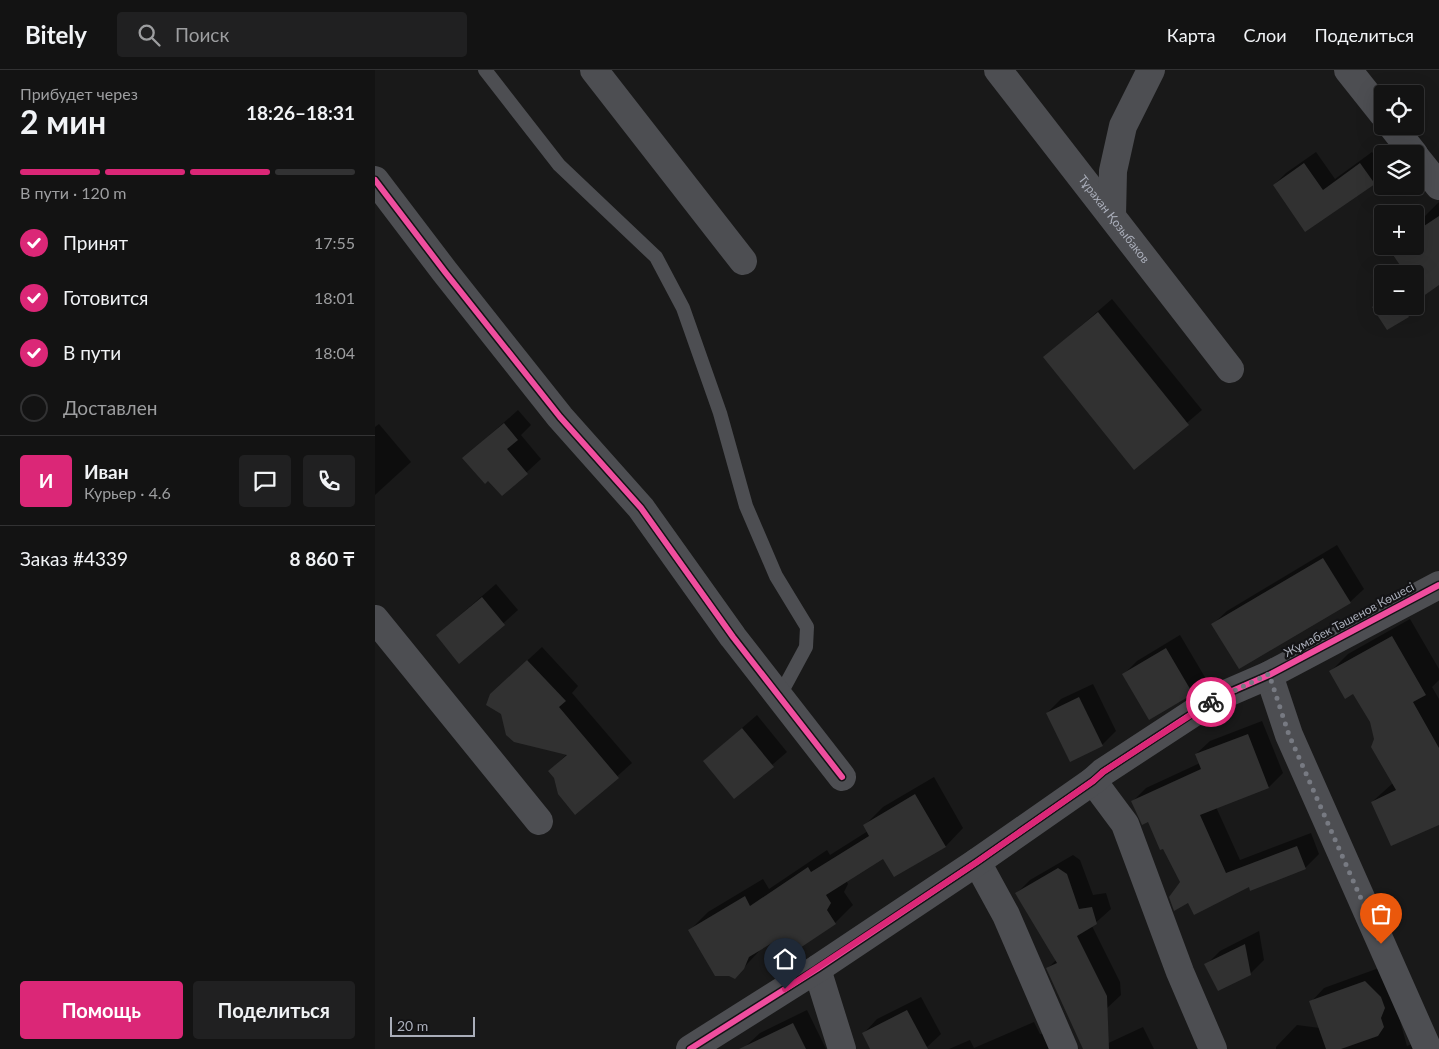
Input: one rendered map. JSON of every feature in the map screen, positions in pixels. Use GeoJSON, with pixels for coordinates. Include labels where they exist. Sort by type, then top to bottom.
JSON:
{"type":"FeatureCollection","features":[{"type":"Feature","properties":{"kind":"street"},"geometry":{"type":"LineString","coordinates":[[594,70],[743,261]]}},
{"type":"Feature","properties":{"kind":"street","name":"Тұрахан Қозыбаков"},"geometry":{"type":"LineString","coordinates":[[997,70],[1230,369]]}},
{"type":"Feature","properties":{"kind":"street"},"geometry":{"type":"LineString","coordinates":[[1112,216],[1113,171],[1123,126],[1151,70]]}},
{"type":"Feature","properties":{"kind":"street"},"geometry":{"type":"LineString","coordinates":[[1348,70],[1374,103]]}},
{"type":"Feature","properties":{"kind":"street"},"geometry":{"type":"LineString","coordinates":[[1399,135],[1406,145]]}},
{"type":"Feature","properties":{"kind":"street"},"geometry":{"type":"LineString","coordinates":[[1424,167],[1439,186]]}},
{"type":"Feature","properties":{"kind":"street"},"geometry":{"type":"LineString","coordinates":[[375,180],[560,417],[641,508],[733,637],[843,777]]}},
{"type":"Feature","properties":{"kind":"street","name":"Жұмабек Тәшенов Көшесі"},"geometry":{"type":"LineString","coordinates":[[690,1049],[817,969],[977,862],[1093,781],[1103,772],[1216,698],[1269,674],[1439,585]]}},
{"type":"Feature","properties":{"kind":"street"},"geometry":{"type":"LineString","coordinates":[[375,619],[539,821]]}},
{"type":"Feature","properties":{"kind":"street"},"geometry":{"type":"LineString","coordinates":[[1269,674],[1289,735],[1427,1049]]}},
{"type":"Feature","properties":{"kind":"street"},"geometry":{"type":"LineString","coordinates":[[1093,781],[1125,824],[1180,972],[1213,1049]]}},
{"type":"Feature","properties":{"kind":"street"},"geometry":{"type":"LineString","coordinates":[[977,862],[1006,915],[1064,1049]]}},
{"type":"Feature","properties":{"kind":"street"},"geometry":{"type":"LineString","coordinates":[[817,969],[842,1049]]}},
{"type":"Feature","properties":{"kind":"lane"},"geometry":{"type":"LineString","coordinates":[[485,70],[559,165],[656,257],[683,308],[720,413],[746,506],[776,576],[807,628],[806,647],[779,696]]}},
{"type":"Feature","properties":{"kind":"building"},"geometry":{"type":"Polygon","coordinates":[[[1304,163],[1323,190],[1360,163],[1374,183],[1374,185],[1305,232],[1273,185],[1304,163]]]}},
{"type":"Feature","properties":{"kind":"building"},"geometry":{"type":"Polygon","coordinates":[[[1439,216],[1439,285],[1424,296],[1424,265],[1400,265],[1393,255],[1424,255],[1424,226],[1439,216]]]}},
{"type":"Feature","properties":{"kind":"building"},"geometry":{"type":"Polygon","coordinates":[[[1098,312],[1189,425],[1134,470],[1043,357],[1098,312]]]}},
{"type":"Feature","properties":{"kind":"building"},"geometry":{"type":"Polygon","coordinates":[[[1377,315],[1408,315],[1409,317],[1387,330],[1377,315]]]}},
{"type":"Feature","properties":{"kind":"building"},"geometry":{"type":"Polygon","coordinates":[[[504,423],[518,440],[507,449],[528,474],[502,496],[488,481],[485,484],[462,458],[504,423]]]}},
{"type":"Feature","properties":{"kind":"building"},"geometry":{"type":"Polygon","coordinates":[[[1323,558],[1351,603],[1239,669],[1211,624],[1323,558]]]}},
{"type":"Feature","properties":{"kind":"building"},"geometry":{"type":"Polygon","coordinates":[[[482,597],[505,625],[459,664],[436,635],[482,597]]]}},
{"type":"Feature","properties":{"kind":"building"},"geometry":{"type":"Polygon","coordinates":[[[1392,636],[1426,695],[1413,702],[1439,748],[1439,825],[1391,846],[1371,802],[1396,790],[1371,747],[1374,739],[1370,722],[1353,694],[1345,699],[1329,671],[1392,636]]]}},
{"type":"Feature","properties":{"kind":"building"},"geometry":{"type":"Polygon","coordinates":[[[1166,648],[1193,694],[1149,720],[1122,674],[1166,648]]]}},
{"type":"Feature","properties":{"kind":"building"},"geometry":{"type":"Polygon","coordinates":[[[527,660],[566,701],[559,707],[619,778],[575,815],[558,794],[554,778],[548,771],[567,755],[514,742],[506,735],[501,714],[486,705],[490,694],[527,660]]]}},
{"type":"Feature","properties":{"kind":"building"},"geometry":{"type":"Polygon","coordinates":[[[1079,697],[1103,746],[1070,762],[1046,713],[1079,697]]]}},
{"type":"Feature","properties":{"kind":"building"},"geometry":{"type":"Polygon","coordinates":[[[742,728],[774,767],[734,799],[703,761],[742,728]]]}},
{"type":"Feature","properties":{"kind":"building"},"geometry":{"type":"Polygon","coordinates":[[[1248,734],[1269,788],[1200,815],[1226,873],[1297,846],[1306,869],[1250,891],[1249,887],[1194,915],[1188,903],[1174,911],[1169,897],[1180,882],[1163,849],[1160,850],[1148,822],[1142,825],[1131,801],[1201,769],[1195,754],[1248,734]]]}},
{"type":"Feature","properties":{"kind":"building"},"geometry":{"type":"Polygon","coordinates":[[[915,794],[946,847],[894,877],[883,859],[826,895],[831,903],[827,910],[836,924],[788,956],[777,940],[749,957],[744,969],[735,979],[729,976],[715,976],[688,930],[745,896],[750,906],[808,867],[811,872],[869,836],[863,825],[915,794]]]}},
{"type":"Feature","properties":{"kind":"building"},"geometry":{"type":"Polygon","coordinates":[[[1058,868],[1067,874],[1079,909],[1092,907],[1097,924],[1077,936],[1107,996],[1109,1049],[1083,1049],[1046,968],[1057,963],[1015,893],[1058,868]]]}},
{"type":"Feature","properties":{"kind":"building"},"geometry":{"type":"Polygon","coordinates":[[[1245,944],[1251,975],[1218,991],[1204,964],[1245,944]]]}},
{"type":"Feature","properties":{"kind":"building"},"geometry":{"type":"Polygon","coordinates":[[[1365,981],[1381,997],[1385,1008],[1381,1018],[1384,1027],[1378,1036],[1341,1049],[1326,1049],[1309,1001],[1365,981]]]}},
{"type":"Feature","properties":{"kind":"building"},"geometry":{"type":"Polygon","coordinates":[[[907,1010],[928,1049],[870,1049],[862,1033],[907,1010]]]}},
{"type":"Feature","properties":{"kind":"building"},"geometry":{"type":"Polygon","coordinates":[[[793,1023],[806,1049],[739,1049],[793,1023]]]}},
{"type":"Feature","properties":{"kind":"cycle path"},"geometry":{"type":"LineString","coordinates":[[375,180],[560,417],[641,508],[733,637],[842,777]]}},
{"type":"Feature","properties":{"kind":"cycle path"},"geometry":{"type":"LineString","coordinates":[[690,1049],[817,969],[977,862],[1093,781],[1103,772],[1216,698],[1269,675],[1439,585]]}},
{"type":"Feature","properties":{"kind":"way so far"},"geometry":{"type":"LineString","coordinates":[[1211,702],[1269,674],[1289,735],[1381,944]]}},
{"type":"Feature","properties":{"kind":"route"},"geometry":{"type":"LineString","coordinates":[[785,989],[977,862],[1060,802],[1093,781],[1103,772],[1211,702]]}}]}
